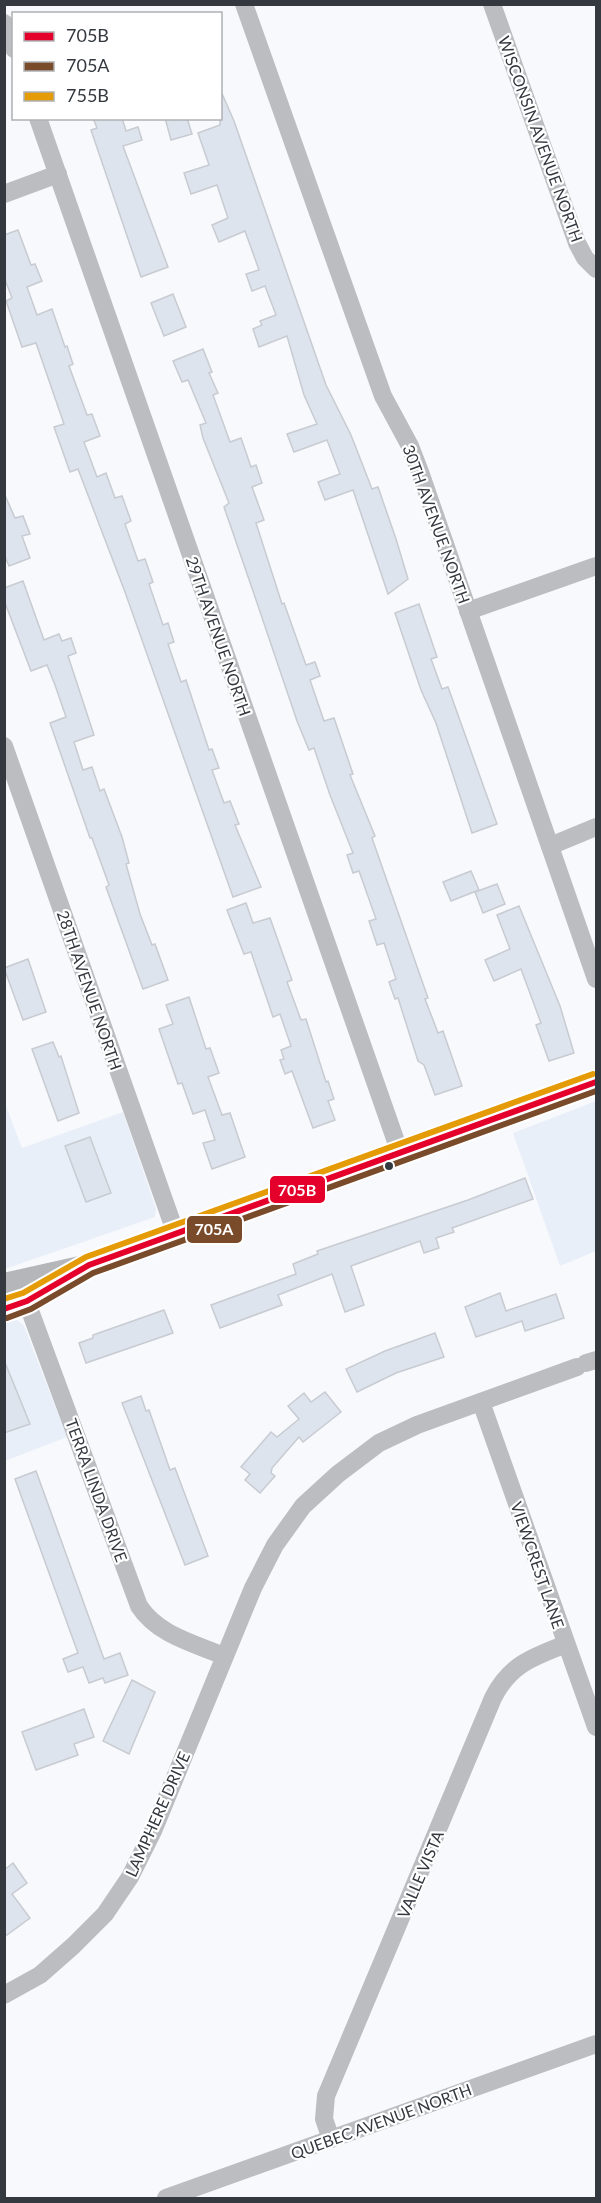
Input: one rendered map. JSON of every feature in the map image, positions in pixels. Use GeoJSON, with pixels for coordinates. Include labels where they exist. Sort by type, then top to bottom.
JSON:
{"type":"FeatureCollection","features":[{"type":"Feature","properties":{"kind":"main road"},"geometry":{"type":"LineString","coordinates":[[4,1310],[17,1288],[89,1265],[597,1082]]}},
{"type":"Feature","properties":{"kind":"street","name":"30TH AVENUE NORTH"},"geometry":{"type":"LineString","coordinates":[[243,4],[380,387],[410,446],[597,979]]}},
{"type":"Feature","properties":{"kind":"street","name":"WISCONSIN AVENUE NORTH"},"geometry":{"type":"LineString","coordinates":[[492,4],[577,243],[585,258],[597,270]]}},
{"type":"Feature","properties":{"kind":"street"},"geometry":{"type":"LineString","coordinates":[[4,23],[12,44]]}},
{"type":"Feature","properties":{"kind":"street","name":"29TH AVENUE NORTH"},"geometry":{"type":"LineString","coordinates":[[39,120],[400,1153]]}},
{"type":"Feature","properties":{"kind":"street"},"geometry":{"type":"LineString","coordinates":[[4,194],[58,174]]}},
{"type":"Feature","properties":{"kind":"street"},"geometry":{"type":"LineString","coordinates":[[468,611],[597,566]]}},
{"type":"Feature","properties":{"kind":"street","name":"28TH AVENUE NORTH"},"geometry":{"type":"LineString","coordinates":[[4,746],[176,1234]]}},
{"type":"Feature","properties":{"kind":"street"},"geometry":{"type":"LineString","coordinates":[[550,846],[597,827]]}},
{"type":"Feature","properties":{"kind":"street","name":"TERRA LINDA DRIVE"},"geometry":{"type":"LineString","coordinates":[[17,1288],[139,1606],[158,1628],[224,1656]]}},
{"type":"Feature","properties":{"kind":"street","name":"LAMPHERE DRIVE"},"geometry":{"type":"LineString","coordinates":[[4,1995],[40,1975],[74,1946],[105,1914],[130,1877],[153,1831],[253,1588],[275,1545],[303,1506],[338,1474],[380,1443],[417,1425],[586,1363]]}},
{"type":"Feature","properties":{"kind":"street","name":"VIEWCREST LANE"},"geometry":{"type":"LineString","coordinates":[[481,1402],[597,1727]]}},
{"type":"Feature","properties":{"kind":"street","name":"VALLE VISTA"},"geometry":{"type":"LineString","coordinates":[[331,2139],[324,2120],[326,2096],[493,1698],[502,1680],[517,1666],[566,1644]]}},
{"type":"Feature","properties":{"kind":"street","name":"QUEBEC AVENUE NORTH"},"geometry":{"type":"LineString","coordinates":[[166,2199],[597,2044]]}},
{"type":"Feature","properties":{"kind":"shaded area"},"geometry":{"type":"Polygon","coordinates":[[[4,1101],[22,1148],[123,1112],[156,1209],[155,1217],[5,1269],[4,1101]]]}},
{"type":"Feature","properties":{"kind":"shaded area"},"geometry":{"type":"Polygon","coordinates":[[[596,1101],[596,1251],[560,1266],[513,1133],[596,1101]]]}},
{"type":"Feature","properties":{"kind":"shaded area"},"geometry":{"type":"Polygon","coordinates":[[[14,1317],[24,1326],[67,1437],[5,1461],[5,1320],[14,1317]]]}},
{"type":"Feature","properties":{"kind":"building"},"geometry":{"type":"Polygon","coordinates":[[[222,94],[234,121],[326,385],[351,435],[372,489],[378,487],[396,539],[408,579],[388,594],[353,490],[325,500],[318,482],[340,474],[327,440],[294,452],[287,434],[317,424],[304,395],[287,336],[259,347],[253,329],[262,325],[260,321],[276,315],[265,286],[252,291],[246,274],[259,270],[245,231],[219,242],[212,225],[228,218],[217,185],[191,194],[184,173],[209,165],[198,133],[220,125],[222,94]]]}},
{"type":"Feature","properties":{"kind":"building"},"geometry":{"type":"Polygon","coordinates":[[[94,120],[123,120],[126,131],[138,127],[142,140],[123,146],[168,267],[141,277],[91,130],[97,128],[94,120]]]}},
{"type":"Feature","properties":{"kind":"building"},"geometry":{"type":"Polygon","coordinates":[[[166,120],[188,120],[192,134],[171,140],[166,120]]]}},
{"type":"Feature","properties":{"kind":"building"},"geometry":{"type":"Polygon","coordinates":[[[18,230],[31,265],[35,264],[42,281],[27,287],[37,315],[52,309],[65,347],[67,346],[73,364],[69,366],[87,415],[92,414],[100,436],[84,442],[97,477],[106,473],[115,498],[122,496],[131,521],[125,524],[138,561],[145,559],[153,582],[149,584],[163,625],[168,623],[174,642],[168,644],[181,682],[186,680],[209,750],[212,749],[219,768],[212,770],[224,803],[230,801],[239,824],[235,825],[261,887],[233,897],[125,592],[78,469],[70,472],[54,427],[64,424],[36,343],[22,347],[6,301],[12,298],[4,277],[4,235],[18,230]]]}},
{"type":"Feature","properties":{"kind":"building"},"geometry":{"type":"Polygon","coordinates":[[[173,294],[186,327],[164,336],[151,303],[173,294]]]}},
{"type":"Feature","properties":{"kind":"building"},"geometry":{"type":"Polygon","coordinates":[[[203,349],[212,372],[209,373],[218,393],[213,395],[230,442],[241,438],[251,467],[256,465],[262,483],[252,487],[264,520],[256,523],[282,604],[284,603],[306,665],[315,662],[320,676],[310,680],[324,721],[334,718],[353,774],[350,775],[375,836],[372,838],[428,998],[425,999],[438,1033],[443,1031],[462,1086],[435,1095],[424,1065],[418,1061],[398,998],[395,999],[389,982],[396,979],[384,943],[377,945],[369,921],[376,919],[359,871],[353,873],[347,855],[353,853],[314,748],[309,750],[297,721],[224,507],[229,503],[200,425],[206,423],[188,380],[182,382],[173,361],[203,349]]]}},
{"type":"Feature","properties":{"kind":"building"},"geometry":{"type":"Polygon","coordinates":[[[4,493],[15,518],[23,516],[30,534],[22,536],[30,558],[9,566],[4,554],[4,493]]]}},
{"type":"Feature","properties":{"kind":"building"},"geometry":{"type":"Polygon","coordinates":[[[23,581],[44,640],[59,634],[62,641],[71,638],[76,653],[68,656],[94,735],[74,742],[83,770],[92,767],[100,791],[104,789],[122,837],[129,863],[126,864],[140,914],[152,945],[155,944],[168,980],[143,989],[106,887],[109,885],[50,723],[66,717],[55,685],[47,665],[31,671],[4,600],[4,588],[23,581]]]}},
{"type":"Feature","properties":{"kind":"building"},"geometry":{"type":"Polygon","coordinates":[[[419,604],[437,657],[431,659],[442,689],[448,687],[497,824],[472,833],[436,723],[421,690],[395,613],[419,604]]]}},
{"type":"Feature","properties":{"kind":"building"},"geometry":{"type":"Polygon","coordinates":[[[471,871],[479,890],[451,901],[443,882],[471,871]]]}},
{"type":"Feature","properties":{"kind":"building"},"geometry":{"type":"Polygon","coordinates":[[[497,884],[505,904],[483,913],[475,892],[497,884]]]}},
{"type":"Feature","properties":{"kind":"building"},"geometry":{"type":"Polygon","coordinates":[[[246,903],[253,923],[270,918],[292,980],[287,982],[301,1020],[306,1019],[326,1082],[328,1081],[334,1099],[328,1101],[335,1120],[313,1128],[292,1071],[285,1074],[280,1060],[284,1059],[281,1050],[291,1046],[280,1014],[273,1017],[251,952],[244,954],[227,910],[246,903]]]}},
{"type":"Feature","properties":{"kind":"building"},"geometry":{"type":"Polygon","coordinates":[[[519,906],[560,1006],[574,1053],[549,1061],[536,1025],[541,1023],[521,969],[494,981],[485,960],[510,949],[497,915],[519,906]]]}},
{"type":"Feature","properties":{"kind":"building"},"geometry":{"type":"Polygon","coordinates":[[[28,959],[46,1012],[23,1020],[4,968],[28,959]]]}},
{"type":"Feature","properties":{"kind":"building"},"geometry":{"type":"Polygon","coordinates":[[[189,997],[206,1049],[210,1048],[219,1073],[208,1077],[222,1115],[230,1113],[245,1157],[212,1169],[203,1143],[215,1140],[205,1110],[193,1114],[182,1083],[178,1084],[159,1029],[173,1024],[166,1005],[189,997]]]}},
{"type":"Feature","properties":{"kind":"building"},"geometry":{"type":"Polygon","coordinates":[[[53,1042],[59,1057],[61,1056],[79,1113],[58,1121],[32,1049],[53,1042]]]}},
{"type":"Feature","properties":{"kind":"building"},"geometry":{"type":"Polygon","coordinates":[[[90,1137],[111,1193],[86,1202],[65,1146],[90,1137]]]}},
{"type":"Feature","properties":{"kind":"building"},"geometry":{"type":"Polygon","coordinates":[[[525,1178],[533,1199],[452,1228],[454,1232],[436,1238],[439,1248],[424,1253],[420,1241],[351,1266],[364,1305],[345,1312],[332,1274],[278,1295],[282,1305],[220,1328],[211,1305],[296,1274],[293,1264],[318,1254],[317,1251],[468,1200],[525,1178]]]}},
{"type":"Feature","properties":{"kind":"building"},"geometry":{"type":"Polygon","coordinates":[[[500,1293],[506,1311],[556,1294],[564,1318],[525,1331],[522,1321],[476,1337],[465,1307],[500,1293]]]}},
{"type":"Feature","properties":{"kind":"building"},"geometry":{"type":"Polygon","coordinates":[[[164,1310],[173,1333],[86,1363],[79,1343],[93,1338],[93,1335],[164,1310]]]}},
{"type":"Feature","properties":{"kind":"building"},"geometry":{"type":"Polygon","coordinates":[[[435,1333],[444,1357],[396,1373],[357,1392],[346,1369],[385,1351],[435,1333]]]}},
{"type":"Feature","properties":{"kind":"building"},"geometry":{"type":"Polygon","coordinates":[[[4,1360],[30,1424],[4,1433],[4,1360]]]}},
{"type":"Feature","properties":{"kind":"building"},"geometry":{"type":"Polygon","coordinates":[[[325,1392],[341,1412],[303,1442],[299,1437],[272,1468],[271,1473],[275,1476],[260,1493],[245,1480],[250,1474],[241,1467],[271,1432],[277,1437],[299,1419],[288,1406],[304,1393],[311,1402],[325,1392]]]}},
{"type":"Feature","properties":{"kind":"building"},"geometry":{"type":"Polygon","coordinates":[[[141,1396],[146,1411],[149,1410],[170,1470],[175,1468],[208,1556],[185,1565],[122,1403],[141,1396]]]}},
{"type":"Feature","properties":{"kind":"building"},"geometry":{"type":"Polygon","coordinates":[[[36,1471],[104,1659],[120,1653],[128,1675],[105,1683],[103,1678],[89,1683],[83,1667],[68,1672],[63,1659],[78,1653],[15,1479],[36,1471]]]}},
{"type":"Feature","properties":{"kind":"building"},"geometry":{"type":"Polygon","coordinates":[[[132,1680],[155,1692],[129,1754],[103,1741],[132,1680]]]}},
{"type":"Feature","properties":{"kind":"building"},"geometry":{"type":"Polygon","coordinates":[[[84,1709],[94,1737],[74,1744],[78,1755],[36,1770],[22,1732],[84,1709]]]}},
{"type":"Feature","properties":{"kind":"building"},"geometry":{"type":"Polygon","coordinates":[[[13,1863],[27,1883],[12,1894],[30,1918],[4,1937],[4,1870],[13,1863]]]}},
{"type":"Feature","properties":{"kind":"transit line","name":"755B"},"geometry":{"type":"LineString","coordinates":[[4,1299],[23,1293],[86,1257],[593,1074]]}},
{"type":"Feature","properties":{"kind":"transit line","name":"705B"},"geometry":{"type":"LineString","coordinates":[[4,1309],[27,1301],[89,1265],[596,1082]]}},
{"type":"Feature","properties":{"kind":"transit line","name":"705A"},"geometry":{"type":"LineString","coordinates":[[7,1318],[31,1309],[93,1273],[596,1091]]}}]}
